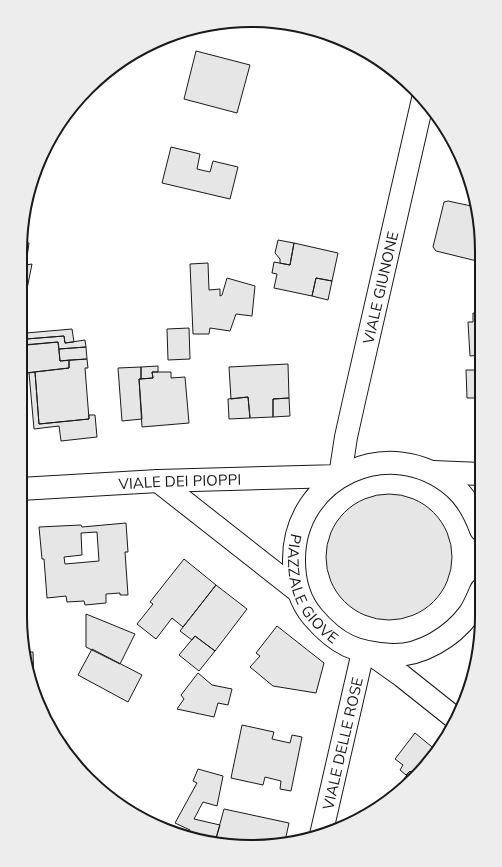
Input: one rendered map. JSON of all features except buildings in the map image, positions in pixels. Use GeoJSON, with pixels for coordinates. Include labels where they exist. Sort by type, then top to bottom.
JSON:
{"type":"FeatureCollection","features":[{"type":"Feature","properties":{"kind":"street","name":"VIALE GIUNONE"},"geometry":{"type":"LineString","coordinates":[[340,476],[346,437],[421,106]]}},
{"type":"Feature","properties":{"kind":"street","name":"PIAZZALE GIOVE"},"geometry":{"type":"LineString","coordinates":[[475,515],[472,508],[454,487],[432,472],[408,464],[385,463],[361,466],[340,476],[322,490],[309,507],[298,526],[293,548],[294,570],[298,591],[308,612],[323,630],[342,643],[367,653],[399,655],[426,648],[450,634],[470,614],[475,604]]}},
{"type":"Feature","properties":{"kind":"street"},"geometry":{"type":"LineString","coordinates":[[432,472],[475,474]]}},
{"type":"Feature","properties":{"kind":"street","name":"VIALE DEI PIOPPI"},"geometry":{"type":"LineString","coordinates":[[27,488],[158,481],[340,476]]}},
{"type":"Feature","properties":{"kind":"street"},"geometry":{"type":"LineString","coordinates":[[158,481],[298,591]]}},
{"type":"Feature","properties":{"kind":"street"},"geometry":{"type":"LineString","coordinates":[[367,653],[452,716]]}},
{"type":"Feature","properties":{"kind":"street","name":"VIALE DELLE ROSE"},"geometry":{"type":"LineString","coordinates":[[323,828],[367,653]]}}]}
